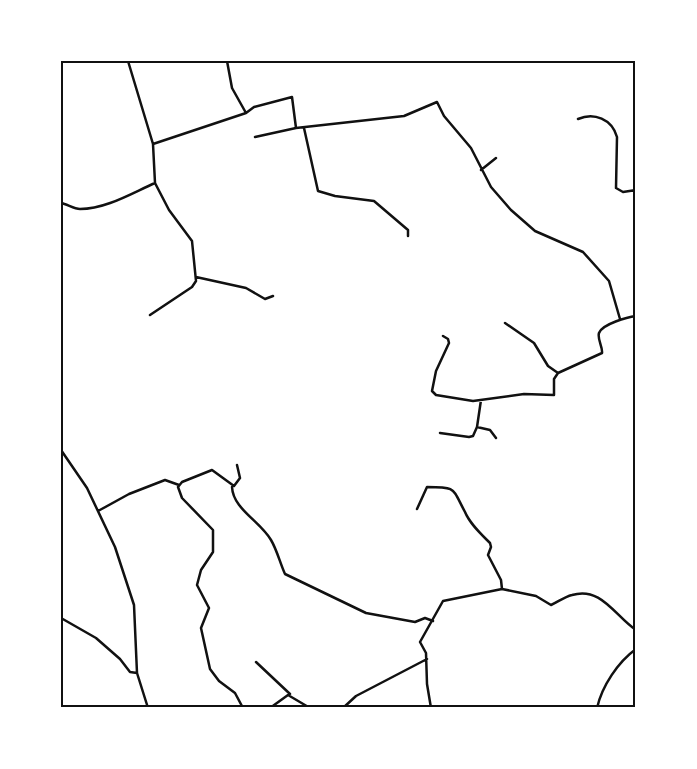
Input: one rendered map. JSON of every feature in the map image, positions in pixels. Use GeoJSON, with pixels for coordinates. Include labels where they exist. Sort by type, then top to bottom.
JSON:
{"type":"FeatureCollection","features":[{"type":"Feature","properties":{"kind":"street"},"geometry":{"type":"LineString","coordinates":[[128,61],[153,144],[155,183],[169,210],[192,241],[196,277],[192,287],[150,315]]}},
{"type":"Feature","properties":{"kind":"street"},"geometry":{"type":"LineString","coordinates":[[227,61],[232,88],[246,113]]}},
{"type":"Feature","properties":{"kind":"street"},"geometry":{"type":"LineString","coordinates":[[153,144],[246,113],[254,107],[292,97],[296,128]]}},
{"type":"Feature","properties":{"kind":"street"},"geometry":{"type":"LineString","coordinates":[[255,137],[296,128],[404,116],[437,102],[444,116],[471,148],[481,170],[495,193],[535,231],[583,252],[612,285],[620,319]]}},
{"type":"Feature","properties":{"kind":"street"},"geometry":{"type":"LineString","coordinates":[[578,118],[596,115],[614,130],[617,137],[616,188],[620,191],[636,190],[636,203]]}},
{"type":"Feature","properties":{"kind":"street"},"geometry":{"type":"LineString","coordinates":[[304,128],[318,191],[375,201],[408,230],[408,236]]}},
{"type":"Feature","properties":{"kind":"street"},"geometry":{"type":"LineString","coordinates":[[481,170],[496,158]]}},
{"type":"Feature","properties":{"kind":"street"},"geometry":{"type":"LineString","coordinates":[[61,203],[78,208],[87,207],[114,201],[155,183]]}},
{"type":"Feature","properties":{"kind":"street"},"geometry":{"type":"LineString","coordinates":[[196,277],[246,288],[265,299],[273,296]]}},
{"type":"Feature","properties":{"kind":"street"},"geometry":{"type":"LineString","coordinates":[[442,336],[448,339],[449,344],[436,371],[433,393],[450,399],[481,400],[524,394],[554,395],[554,380],[558,373],[602,353],[599,332],[620,319],[636,316]]}},
{"type":"Feature","properties":{"kind":"street"},"geometry":{"type":"LineString","coordinates":[[505,322],[534,344],[548,366],[558,373]]}},
{"type":"Feature","properties":{"kind":"street"},"geometry":{"type":"LineString","coordinates":[[440,433],[469,437],[475,432],[477,427],[481,400]]}},
{"type":"Feature","properties":{"kind":"street"},"geometry":{"type":"LineString","coordinates":[[477,427],[490,430],[496,438]]}},
{"type":"Feature","properties":{"kind":"street"},"geometry":{"type":"LineString","coordinates":[[61,450],[87,488],[109,531],[134,605],[137,673],[148,708]]}},
{"type":"Feature","properties":{"kind":"street"},"geometry":{"type":"LineString","coordinates":[[232,487],[238,484],[240,478],[237,465]]}},
{"type":"Feature","properties":{"kind":"street"},"geometry":{"type":"LineString","coordinates":[[98,511],[129,494],[165,480],[179,485],[212,470],[232,487],[237,504],[255,519],[271,540],[285,574],[366,613],[414,622],[425,618],[434,621]]}},
{"type":"Feature","properties":{"kind":"street"},"geometry":{"type":"LineString","coordinates":[[179,485],[178,490],[182,498],[213,530],[211,541],[213,552],[201,570],[197,586],[209,608],[201,628],[210,669],[219,681],[235,693],[243,708]]}},
{"type":"Feature","properties":{"kind":"street"},"geometry":{"type":"LineString","coordinates":[[417,509],[427,487],[444,486],[455,492],[465,513],[490,543],[491,547],[488,555],[501,580],[502,589]]}},
{"type":"Feature","properties":{"kind":"street"},"geometry":{"type":"LineString","coordinates":[[431,708],[426,653],[420,642],[434,621],[443,602],[502,589],[536,596],[551,605],[572,594],[594,595],[602,599],[624,622],[636,630]]}},
{"type":"Feature","properties":{"kind":"street"},"geometry":{"type":"LineString","coordinates":[[61,618],[96,638],[120,659],[130,672],[137,673]]}},
{"type":"Feature","properties":{"kind":"street"},"geometry":{"type":"LineString","coordinates":[[597,708],[601,696],[620,664],[636,649]]}},
{"type":"Feature","properties":{"kind":"street"},"geometry":{"type":"LineString","coordinates":[[343,708],[356,696],[427,659]]}},
{"type":"Feature","properties":{"kind":"street"},"geometry":{"type":"LineString","coordinates":[[256,662],[291,695],[310,708]]}},
{"type":"Feature","properties":{"kind":"street"},"geometry":{"type":"LineString","coordinates":[[270,708],[283,696],[291,695]]}}]}
